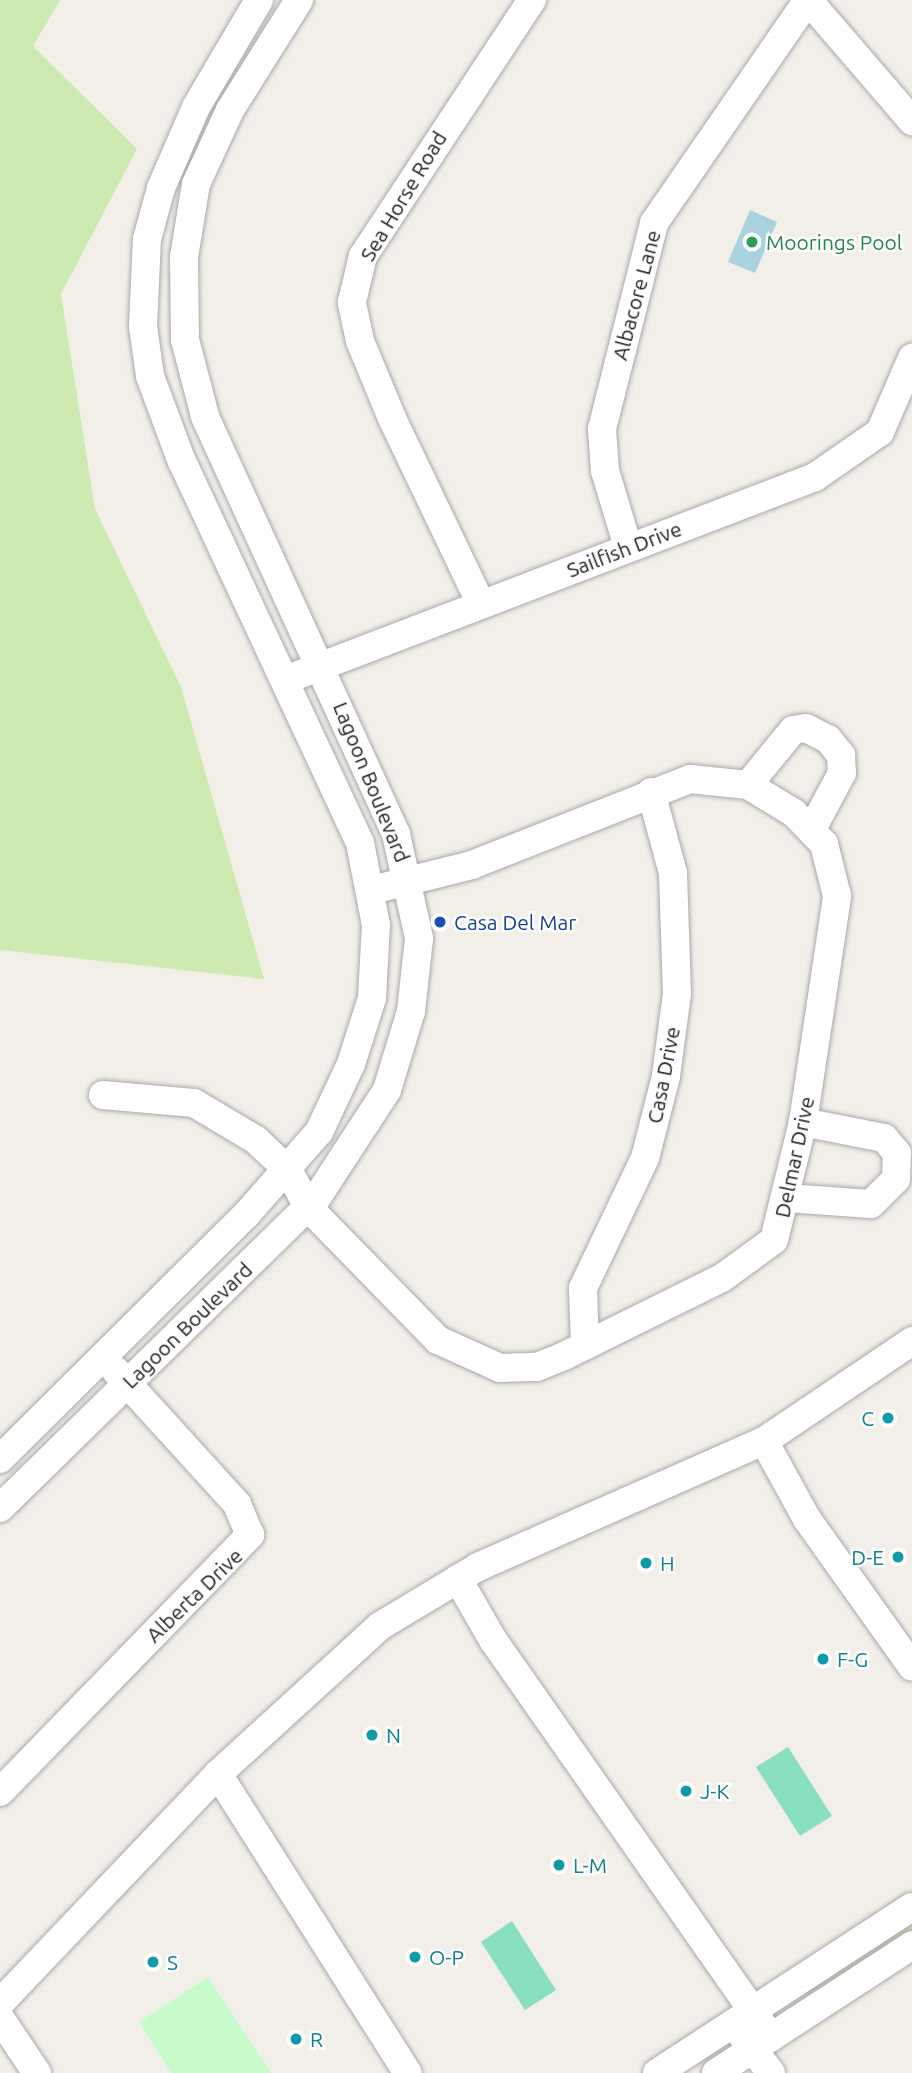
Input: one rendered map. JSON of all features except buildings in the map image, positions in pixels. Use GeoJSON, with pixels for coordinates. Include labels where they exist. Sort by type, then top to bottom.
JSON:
{"type":"FeatureCollection","features":[{"type":"Feature","properties":{"kind":"street","name":"Lagoon Boulevard"},"geometry":{"type":"LineString","coordinates":[[0,1459],[288,1170],[329,1113],[365,1029],[376,965],[373,891],[352,824],[163,415],[144,326],[147,239],[161,188],[196,107],[259,0]]}},
{"type":"Feature","properties":{"kind":"street","name":"Lagoon Boulevard"},"geometry":{"type":"LineString","coordinates":[[0,1508],[308,1207],[356,1147],[387,1090],[412,999],[419,938],[410,881],[321,660],[205,416],[185,340],[182,301],[200,173],[299,0]]}},
{"type":"Feature","properties":{"kind":"street","name":"Sea Horse Road"},"geometry":{"type":"LineString","coordinates":[[480,602],[392,418],[360,341],[352,302],[363,256],[533,0]]}},
{"type":"Feature","properties":{"kind":"street"},"geometry":{"type":"LineString","coordinates":[[808,0],[912,121]]}},
{"type":"Feature","properties":{"kind":"street","name":"Albacore Lane"},"geometry":{"type":"LineString","coordinates":[[628,547],[605,471],[602,429],[654,223],[808,0]]}},
{"type":"Feature","properties":{"kind":"street","name":"Sailfish Drive"},"geometry":{"type":"LineString","coordinates":[[285,680],[321,660],[815,477],[854,454],[880,432],[912,358]]}},
{"type":"Feature","properties":{"kind":"street"},"geometry":{"type":"LineString","coordinates":[[748,785],[793,730],[806,728],[828,739],[841,755],[842,774],[812,829]]}},
{"type":"Feature","properties":{"kind":"street","name":"Delmar Drive"},"geometry":{"type":"LineString","coordinates":[[103,1095],[194,1103],[256,1140],[288,1170],[308,1207],[460,1354],[518,1369],[585,1346],[751,1261],[774,1240],[787,1198],[803,1122],[837,896],[832,861],[812,829],[748,785],[705,778],[651,792],[472,865],[373,891]]}},
{"type":"Feature","properties":{"kind":"street","name":"Casa Drive"},"geometry":{"type":"LineString","coordinates":[[585,1346],[583,1288],[645,1158],[666,1076],[677,994],[673,873],[651,792]]}},
{"type":"Feature","properties":{"kind":"street"},"geometry":{"type":"LineString","coordinates":[[787,1198],[871,1204],[896,1179],[897,1153],[884,1138],[803,1122]]}},
{"type":"Feature","properties":{"kind":"street"},"geometry":{"type":"LineString","coordinates":[[0,2003],[218,1774],[380,1626],[458,1579],[764,1441],[912,1341]]}},
{"type":"Feature","properties":{"kind":"street","name":"Alberta Drive"},"geometry":{"type":"LineString","coordinates":[[0,1792],[250,1535],[237,1504],[128,1382],[102,1357]]}},
{"type":"Feature","properties":{"kind":"street"},"geometry":{"type":"LineString","coordinates":[[764,1441],[807,1519],[912,1667]]}},
{"type":"Feature","properties":{"kind":"street"},"geometry":{"type":"LineString","coordinates":[[458,1579],[493,1640],[762,2043],[771,2073]]}},
{"type":"Feature","properties":{"kind":"street"},"geometry":{"type":"LineString","coordinates":[[218,1774],[408,2073]]}},
{"type":"Feature","properties":{"kind":"street"},"geometry":{"type":"LineString","coordinates":[[659,2073],[912,1908]]}},
{"type":"Feature","properties":{"kind":"street"},"geometry":{"type":"LineString","coordinates":[[716,2073],[912,1945]]}},
{"type":"Feature","properties":{"kind":"street"},"geometry":{"type":"LineString","coordinates":[[0,2018],[37,2073]]}},
{"type":"Feature","properties":{"kind":"green space"},"geometry":{"type":"Polygon","coordinates":[[[0,0],[60,0],[33,46],[137,149],[61,294],[95,509],[181,687],[264,979],[0,950],[0,0]]]}},
{"type":"Feature","properties":{"kind":"green space"},"geometry":{"type":"Polygon","coordinates":[[[788,1747],[832,1816],[800,1836],[756,1767],[788,1747]]]}},
{"type":"Feature","properties":{"kind":"green space"},"geometry":{"type":"Polygon","coordinates":[[[912,1918],[912,1935],[805,1996],[804,1992],[912,1918]]]}},
{"type":"Feature","properties":{"kind":"green space"},"geometry":{"type":"Polygon","coordinates":[[[512,1921],[556,1990],[525,2010],[481,1942],[512,1921]]]}},
{"type":"Feature","properties":{"kind":"green space"},"geometry":{"type":"Polygon","coordinates":[[[208,1977],[271,2073],[171,2073],[139,2022],[208,1977]]]}},
{"type":"Feature","properties":{"kind":"water","name":"Moorings Pool"},"geometry":{"type":"Polygon","coordinates":[[[750,210],[777,222],[755,273],[728,262],[750,210]]]}},
{"type":"Feature","properties":{"kind":"place","name":"Moorings Pool"},"geometry":{"type":"Point","coordinates":[752,242]}},
{"type":"Feature","properties":{"kind":"place","name":"Casa Del Mar"},"geometry":{"type":"Point","coordinates":[440,922]}},
{"type":"Feature","properties":{"kind":"place","name":"C"},"geometry":{"type":"Point","coordinates":[888,1418]}},
{"type":"Feature","properties":{"kind":"place","name":"D-E"},"geometry":{"type":"Point","coordinates":[898,1557]}},
{"type":"Feature","properties":{"kind":"place","name":"H"},"geometry":{"type":"Point","coordinates":[646,1563]}},
{"type":"Feature","properties":{"kind":"place","name":"F-G"},"geometry":{"type":"Point","coordinates":[823,1659]}},
{"type":"Feature","properties":{"kind":"place","name":"N"},"geometry":{"type":"Point","coordinates":[372,1735]}},
{"type":"Feature","properties":{"kind":"place","name":"J-K"},"geometry":{"type":"Point","coordinates":[686,1791]}},
{"type":"Feature","properties":{"kind":"place","name":"L-M"},"geometry":{"type":"Point","coordinates":[559,1865]}},
{"type":"Feature","properties":{"kind":"place","name":"O-P"},"geometry":{"type":"Point","coordinates":[415,1957]}},
{"type":"Feature","properties":{"kind":"place","name":"S"},"geometry":{"type":"Point","coordinates":[153,1962]}},
{"type":"Feature","properties":{"kind":"place","name":"R"},"geometry":{"type":"Point","coordinates":[296,2039]}}]}
